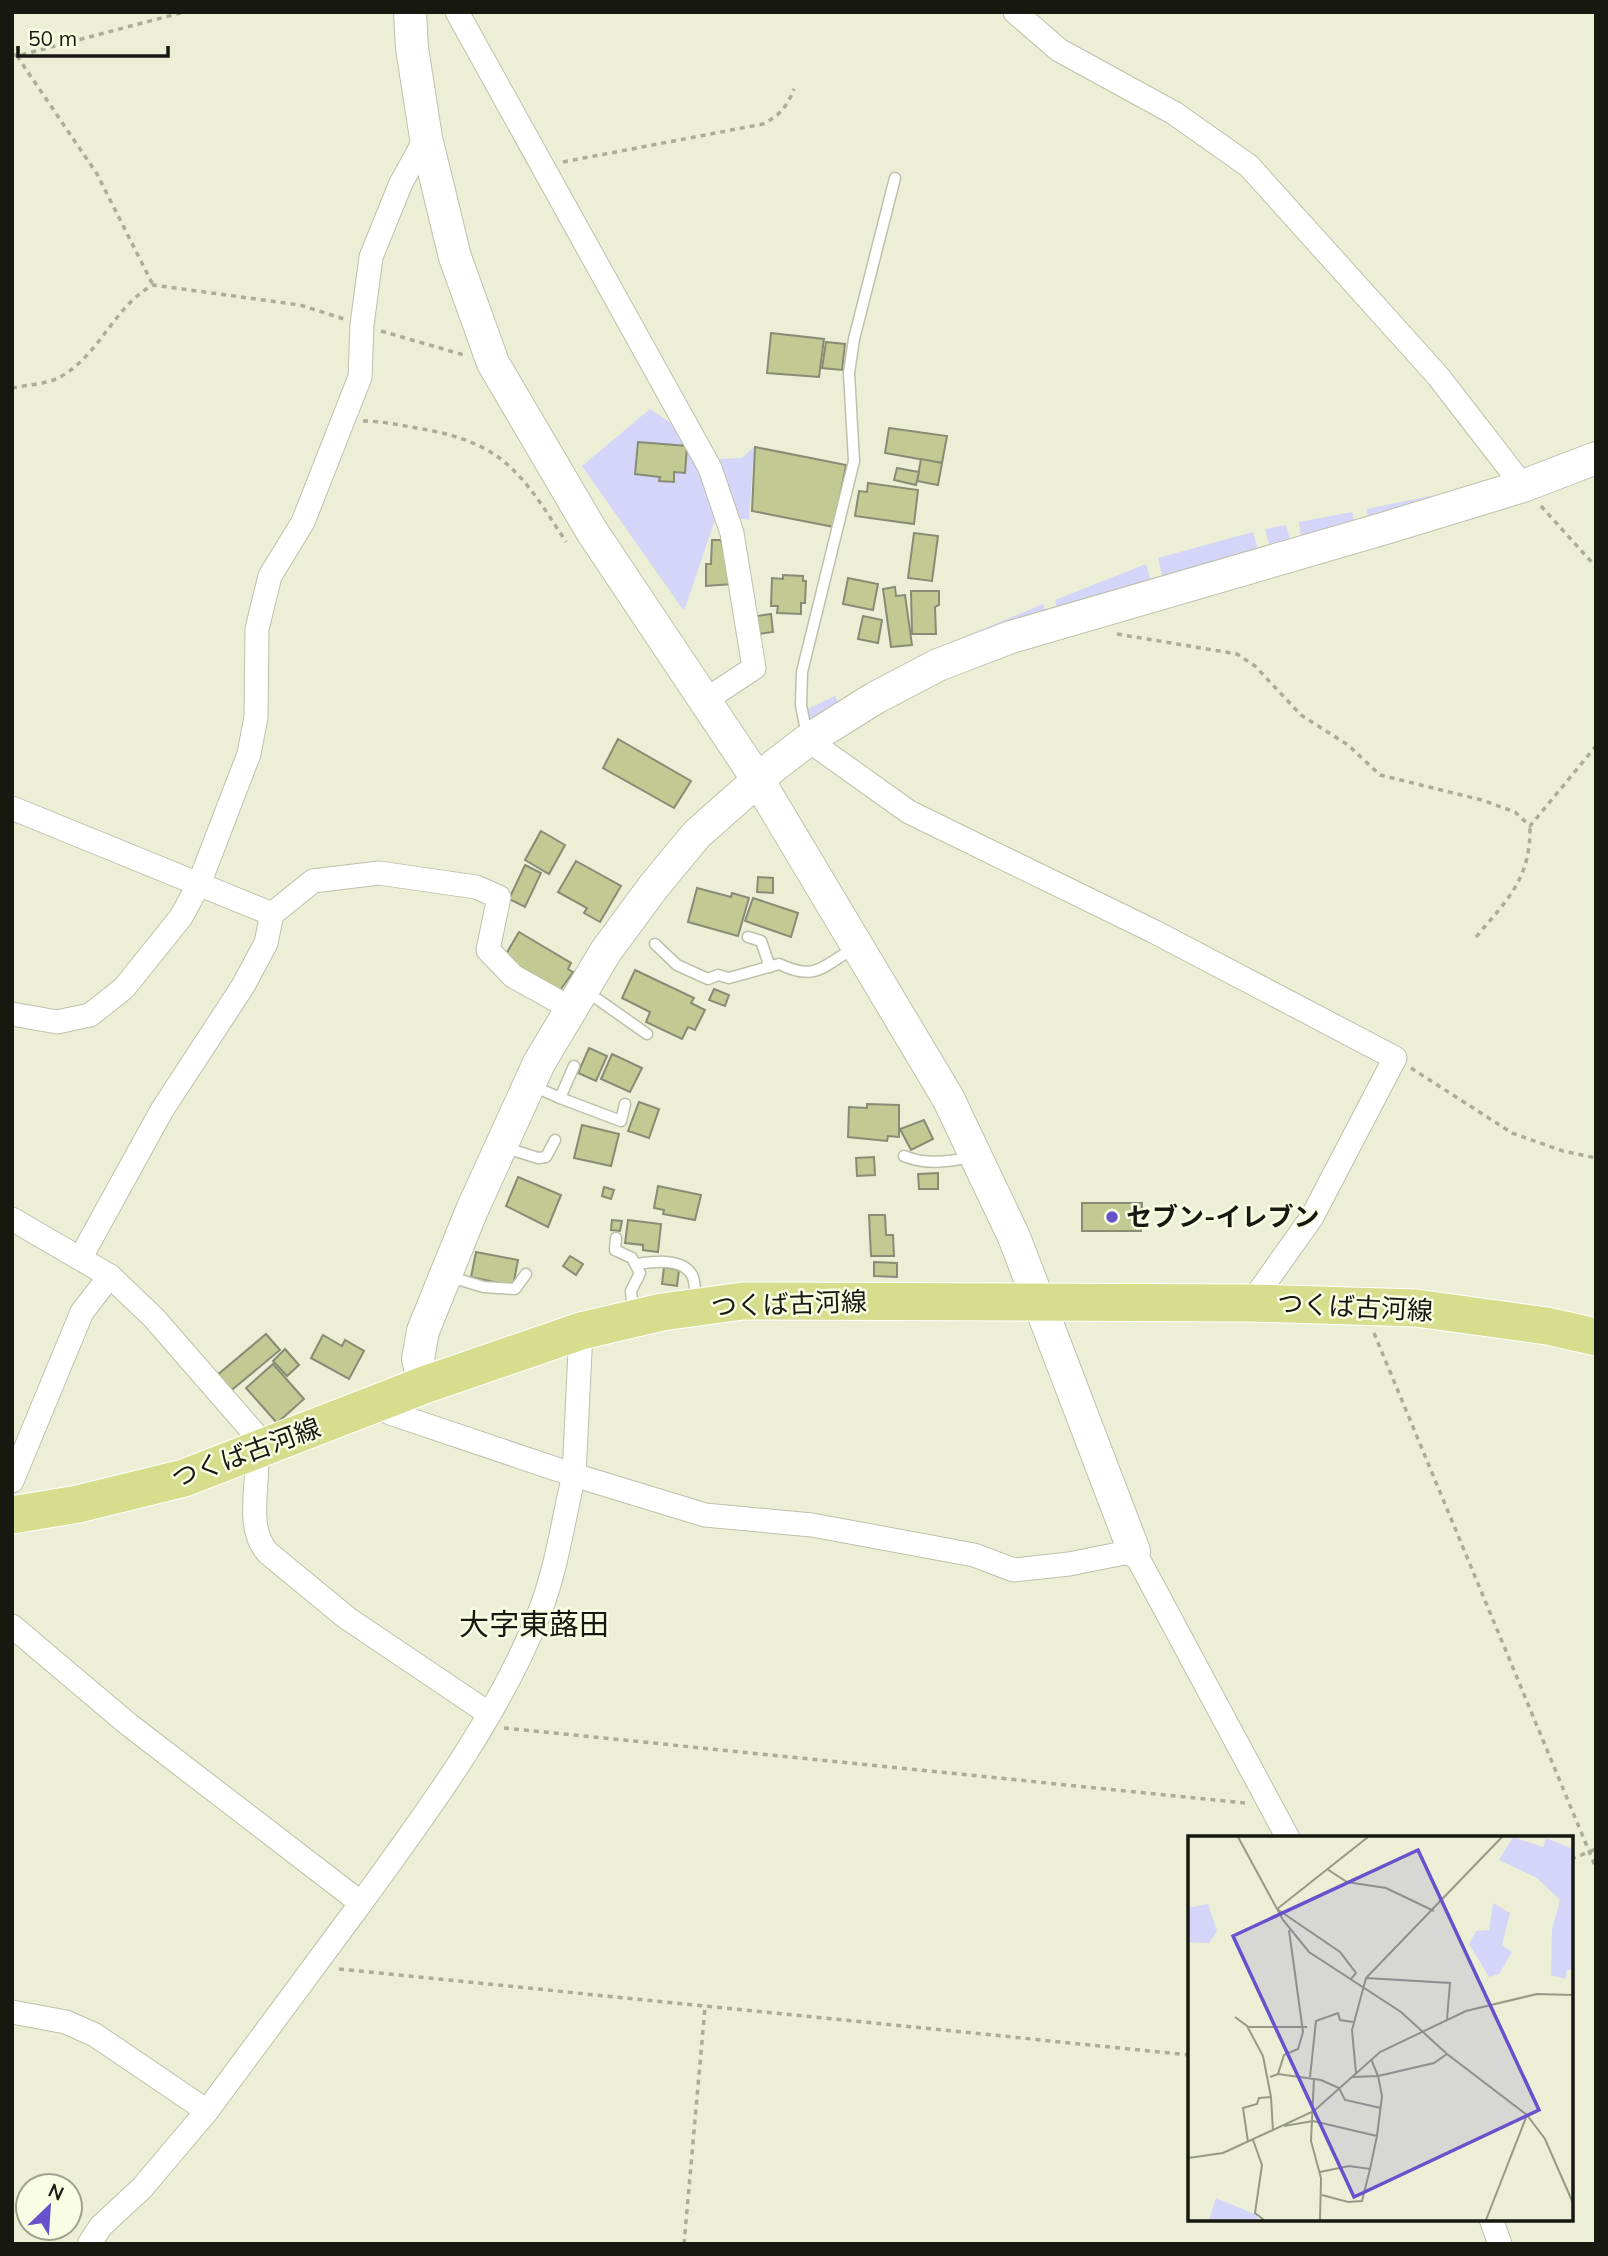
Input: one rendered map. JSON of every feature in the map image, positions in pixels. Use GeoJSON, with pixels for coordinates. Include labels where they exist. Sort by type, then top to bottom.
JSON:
{"type":"FeatureCollection","features":[{"type":"Feature","properties":{"kind":"main road","name":"つくば古河線"},"geometry":{"type":"LineString","coordinates":[[12,1515],[78,1504],[184,1478],[260,1451],[424,1385],[581,1331],[699,1307],[743,1301],[1251,1303],[1362,1306],[1429,1309],[1547,1326],[1596,1337]]}},
{"type":"Feature","properties":{"kind":"street"},"geometry":{"type":"LineString","coordinates":[[410,12],[412,48],[426,138],[455,257],[493,363],[592,530],[758,780],[948,1098],[1014,1237],[1134,1551],[1287,1836]]}},
{"type":"Feature","properties":{"kind":"street"},"geometry":{"type":"LineString","coordinates":[[457,12],[710,468],[732,533],[754,668],[704,701]]}},
{"type":"Feature","properties":{"kind":"street"},"geometry":{"type":"LineString","coordinates":[[1015,12],[1059,50],[1174,113],[1249,166],[1438,376],[1523,486]]}},
{"type":"Feature","properties":{"kind":"street"},"geometry":{"type":"LineString","coordinates":[[12,1014],[57,1022],[90,1015],[124,988],[180,916],[199,884],[249,754],[256,717],[257,629],[270,576],[303,522],[360,377],[362,325],[370,257],[401,183],[426,138]]}},
{"type":"Feature","properties":{"kind":"street"},"geometry":{"type":"LineString","coordinates":[[424,1385],[419,1348],[444,1275],[529,1084],[578,999],[614,940],[697,834],[808,740],[875,698],[938,665],[1011,637],[1523,486],[1596,458]]}},
{"type":"Feature","properties":{"kind":"street"},"geometry":{"type":"LineString","coordinates":[[808,740],[909,812],[1155,932],[1395,1058],[1312,1217],[1251,1303]]}},
{"type":"Feature","properties":{"kind":"street"},"geometry":{"type":"LineString","coordinates":[[12,808],[272,914]]}},
{"type":"Feature","properties":{"kind":"street"},"geometry":{"type":"LineString","coordinates":[[81,1257],[162,1110],[243,986],[266,943],[272,914],[313,881],[379,873],[476,887],[499,897],[488,950],[513,976],[578,999]]}},
{"type":"Feature","properties":{"kind":"street"},"geometry":{"type":"LineString","coordinates":[[12,1219],[110,1276],[154,1318],[254,1433],[260,1451],[257,1542],[347,1618],[485,1719]]}},
{"type":"Feature","properties":{"kind":"street"},"geometry":{"type":"LineString","coordinates":[[12,1481],[82,1312],[110,1276]]}},
{"type":"Feature","properties":{"kind":"street"},"geometry":{"type":"LineString","coordinates":[[89,2244],[101,2227],[142,2188],[207,2111],[316,1967],[485,1719],[540,1610],[573,1475],[581,1331]]}},
{"type":"Feature","properties":{"kind":"street"},"geometry":{"type":"LineString","coordinates":[[383,1401],[390,1413],[423,1426],[705,1515],[812,1525],[974,1555],[1014,1570],[1069,1564],[1134,1551]]}},
{"type":"Feature","properties":{"kind":"street"},"geometry":{"type":"LineString","coordinates":[[12,1626],[128,1724],[361,1903]]}},
{"type":"Feature","properties":{"kind":"street"},"geometry":{"type":"LineString","coordinates":[[12,2012],[66,2022],[96,2035],[207,2111]]}},
{"type":"Feature","properties":{"kind":"street"},"geometry":{"type":"LineString","coordinates":[[1492,2221],[1500,2244]]}},
{"type":"Feature","properties":{"kind":"lane"},"geometry":{"type":"LineString","coordinates":[[808,740],[801,705],[802,672],[854,461],[849,373],[854,339],[895,177]]}},
{"type":"Feature","properties":{"kind":"lane"},"geometry":{"type":"LineString","coordinates":[[748,937],[761,942],[770,967]]}},
{"type":"Feature","properties":{"kind":"lane"},"geometry":{"type":"LineString","coordinates":[[655,944],[677,965],[708,979],[718,975],[729,978],[779,964],[801,974],[818,971],[857,947]]}},
{"type":"Feature","properties":{"kind":"lane"},"geometry":{"type":"LineString","coordinates":[[578,999],[647,1034]]}},
{"type":"Feature","properties":{"kind":"lane"},"geometry":{"type":"LineString","coordinates":[[560,1098],[575,1066]]}},
{"type":"Feature","properties":{"kind":"lane"},"geometry":{"type":"LineString","coordinates":[[529,1084],[621,1121],[625,1104]]}},
{"type":"Feature","properties":{"kind":"lane"},"geometry":{"type":"LineString","coordinates":[[500,1146],[538,1158],[546,1157],[555,1140]]}},
{"type":"Feature","properties":{"kind":"lane"},"geometry":{"type":"LineString","coordinates":[[904,1156],[920,1161],[956,1161],[975,1155]]}},
{"type":"Feature","properties":{"kind":"lane"},"geometry":{"type":"LineString","coordinates":[[616,1238],[615,1250],[637,1264],[654,1262],[685,1267],[691,1274],[699,1307]]}},
{"type":"Feature","properties":{"kind":"lane"},"geometry":{"type":"LineString","coordinates":[[635,1319],[631,1290],[639,1281],[637,1264]]}},
{"type":"Feature","properties":{"kind":"lane"},"geometry":{"type":"LineString","coordinates":[[444,1275],[484,1287],[515,1289],[526,1274]]}},
{"type":"Feature","properties":{"kind":"path"},"geometry":{"type":"LineString","coordinates":[[153,285],[97,174],[15,55],[184,12]]}},
{"type":"Feature","properties":{"kind":"path"},"geometry":{"type":"LineString","coordinates":[[541,167],[584,156],[762,124],[778,117],[789,102],[794,89]]}},
{"type":"Feature","properties":{"kind":"path"},"geometry":{"type":"LineString","coordinates":[[12,388],[59,377],[94,350],[136,294],[153,285],[300,305],[424,346],[493,363]]}},
{"type":"Feature","properties":{"kind":"path"},"geometry":{"type":"LineString","coordinates":[[343,421],[376,421],[429,430],[472,440],[494,452],[531,488],[574,553]]}},
{"type":"Feature","properties":{"kind":"path"},"geometry":{"type":"LineString","coordinates":[[1523,486],[1596,567]]}},
{"type":"Feature","properties":{"kind":"path"},"geometry":{"type":"LineString","coordinates":[[1115,634],[1237,654],[1255,666],[1301,715],[1348,745],[1380,775],[1482,800],[1515,812],[1530,826]]}},
{"type":"Feature","properties":{"kind":"path"},"geometry":{"type":"LineString","coordinates":[[1476,937],[1518,887],[1530,852],[1530,826],[1596,746]]}},
{"type":"Feature","properties":{"kind":"path"},"geometry":{"type":"LineString","coordinates":[[1395,1058],[1512,1133],[1563,1151],[1596,1158]]}},
{"type":"Feature","properties":{"kind":"path"},"geometry":{"type":"LineString","coordinates":[[1362,1306],[1596,1868]]}},
{"type":"Feature","properties":{"kind":"path"},"geometry":{"type":"LineString","coordinates":[[485,1719],[1270,1805]]}},
{"type":"Feature","properties":{"kind":"path"},"geometry":{"type":"LineString","coordinates":[[1573,1858],[1596,1849]]}},
{"type":"Feature","properties":{"kind":"path"},"geometry":{"type":"LineString","coordinates":[[316,1967],[1188,2055]]}},
{"type":"Feature","properties":{"kind":"path"},"geometry":{"type":"LineString","coordinates":[[684,2244],[705,2007]]}},
{"type":"Feature","properties":{"kind":"shaded area"},"geometry":{"type":"Polygon","coordinates":[[[650,409],[681,430],[705,477],[717,514],[684,611],[582,466],[650,409]]]}},
{"type":"Feature","properties":{"kind":"shaded area"},"geometry":{"type":"Polygon","coordinates":[[[754,447],[749,520],[738,518],[720,459],[742,458],[754,447]]]}},
{"type":"Feature","properties":{"kind":"shaded area"},"geometry":{"type":"Polygon","coordinates":[[[1440,494],[1442,500],[1368,519],[1367,509],[1440,494]]]}},
{"type":"Feature","properties":{"kind":"shaded area"},"geometry":{"type":"Polygon","coordinates":[[[1352,512],[1355,525],[1301,537],[1299,522],[1352,512]]]}},
{"type":"Feature","properties":{"kind":"shaded area"},"geometry":{"type":"Polygon","coordinates":[[[1286,525],[1291,544],[1271,551],[1265,529],[1286,525]]]}},
{"type":"Feature","properties":{"kind":"shaded area"},"geometry":{"type":"Polygon","coordinates":[[[1253,532],[1259,554],[1164,582],[1158,558],[1253,532]]]}},
{"type":"Feature","properties":{"kind":"shaded area"},"geometry":{"type":"Polygon","coordinates":[[[1146,564],[1152,584],[1058,612],[1055,600],[1146,564]]]}},
{"type":"Feature","properties":{"kind":"shaded area"},"geometry":{"type":"Polygon","coordinates":[[[1043,604],[1046,615],[932,654],[930,651],[1043,604]]]}},
{"type":"Feature","properties":{"kind":"shaded area"},"geometry":{"type":"Polygon","coordinates":[[[835,696],[839,705],[812,721],[806,710],[835,696]]]}},
{"type":"Feature","properties":{"kind":"building"},"geometry":{"type":"Polygon","coordinates":[[[771,333],[824,339],[819,377],[767,373],[771,333]]]}},
{"type":"Feature","properties":{"kind":"building"},"geometry":{"type":"Polygon","coordinates":[[[826,342],[845,344],[842,370],[822,368],[826,342]]]}},
{"type":"Feature","properties":{"kind":"building"},"geometry":{"type":"Polygon","coordinates":[[[889,428],[947,436],[942,463],[885,453],[889,428]]]}},
{"type":"Feature","properties":{"kind":"building"},"geometry":{"type":"Polygon","coordinates":[[[638,442],[687,446],[685,473],[674,472],[674,482],[635,474],[638,442]]]}},
{"type":"Feature","properties":{"kind":"building"},"geometry":{"type":"Polygon","coordinates":[[[755,447],[846,465],[834,527],[752,511],[755,447]]]}},
{"type":"Feature","properties":{"kind":"building"},"geometry":{"type":"Polygon","coordinates":[[[921,459],[942,463],[938,485],[917,481],[921,459]]]}},
{"type":"Feature","properties":{"kind":"building"},"geometry":{"type":"Polygon","coordinates":[[[897,468],[919,472],[916,485],[894,480],[897,468]]]}},
{"type":"Feature","properties":{"kind":"building"},"geometry":{"type":"Polygon","coordinates":[[[868,483],[918,490],[914,524],[855,516],[859,491],[867,492],[868,483]]]}},
{"type":"Feature","properties":{"kind":"building"},"geometry":{"type":"Polygon","coordinates":[[[914,533],[938,536],[932,581],[908,578],[914,533]]]}},
{"type":"Feature","properties":{"kind":"building"},"geometry":{"type":"Polygon","coordinates":[[[712,540],[721,540],[732,584],[706,586],[706,564],[711,564],[712,540]]]}},
{"type":"Feature","properties":{"kind":"building"},"geometry":{"type":"Polygon","coordinates":[[[783,575],[803,576],[803,581],[806,581],[805,603],[801,603],[801,614],[777,613],[778,606],[771,606],[772,578],[783,579],[783,575]]]}},
{"type":"Feature","properties":{"kind":"building"},"geometry":{"type":"Polygon","coordinates":[[[848,578],[878,584],[873,610],[843,604],[848,578]]]}},
{"type":"Feature","properties":{"kind":"building"},"geometry":{"type":"Polygon","coordinates":[[[895,587],[896,596],[905,595],[912,645],[891,647],[883,589],[895,587]]]}},
{"type":"Feature","properties":{"kind":"building"},"geometry":{"type":"Polygon","coordinates":[[[911,591],[939,591],[939,605],[935,607],[936,634],[912,634],[911,591]]]}},
{"type":"Feature","properties":{"kind":"building"},"geometry":{"type":"Polygon","coordinates":[[[771,614],[773,632],[759,634],[757,616],[771,614]]]}},
{"type":"Feature","properties":{"kind":"building"},"geometry":{"type":"Polygon","coordinates":[[[863,616],[882,620],[878,643],[858,639],[863,616]]]}},
{"type":"Feature","properties":{"kind":"building"},"geometry":{"type":"Polygon","coordinates":[[[618,739],[691,781],[674,808],[603,768],[618,739]]]}},
{"type":"Feature","properties":{"kind":"building"},"geometry":{"type":"Polygon","coordinates":[[[541,831],[565,845],[549,874],[525,860],[541,831]]]}},
{"type":"Feature","properties":{"kind":"building"},"geometry":{"type":"Polygon","coordinates":[[[576,861],[621,886],[600,922],[584,913],[587,908],[558,892],[576,861]]]}},
{"type":"Feature","properties":{"kind":"building"},"geometry":{"type":"Polygon","coordinates":[[[525,865],[541,873],[525,907],[509,899],[525,865]]]}},
{"type":"Feature","properties":{"kind":"building"},"geometry":{"type":"Polygon","coordinates":[[[758,877],[773,878],[773,893],[757,892],[758,877]]]}},
{"type":"Feature","properties":{"kind":"building"},"geometry":{"type":"Polygon","coordinates":[[[697,888],[731,897],[732,893],[749,898],[738,936],[688,922],[697,888]]]}},
{"type":"Feature","properties":{"kind":"building"},"geometry":{"type":"Polygon","coordinates":[[[753,898],[798,913],[791,937],[745,921],[753,898]]]}},
{"type":"Feature","properties":{"kind":"building"},"geometry":{"type":"Polygon","coordinates":[[[519,932],[571,963],[568,969],[573,972],[559,992],[503,959],[519,932]]]}},
{"type":"Feature","properties":{"kind":"building"},"geometry":{"type":"Polygon","coordinates":[[[635,970],[694,998],[691,1003],[705,1010],[695,1030],[688,1027],[682,1039],[646,1022],[650,1012],[622,998],[635,970]]]}},
{"type":"Feature","properties":{"kind":"building"},"geometry":{"type":"Polygon","coordinates":[[[714,989],[729,995],[725,1006],[709,1000],[714,989]]]}},
{"type":"Feature","properties":{"kind":"building"},"geometry":{"type":"Polygon","coordinates":[[[589,1048],[607,1056],[596,1081],[578,1073],[589,1048]]]}},
{"type":"Feature","properties":{"kind":"building"},"geometry":{"type":"Polygon","coordinates":[[[612,1054],[642,1068],[630,1092],[601,1079],[612,1054]]]}},
{"type":"Feature","properties":{"kind":"building"},"geometry":{"type":"Polygon","coordinates":[[[639,1102],[659,1109],[649,1138],[628,1131],[639,1102]]]}},
{"type":"Feature","properties":{"kind":"building"},"geometry":{"type":"Polygon","coordinates":[[[867,1104],[899,1105],[899,1137],[888,1136],[887,1141],[848,1137],[849,1107],[867,1108],[867,1104]]]}},
{"type":"Feature","properties":{"kind":"building"},"geometry":{"type":"Polygon","coordinates":[[[924,1120],[933,1139],[911,1150],[900,1129],[924,1120]]]}},
{"type":"Feature","properties":{"kind":"building"},"geometry":{"type":"Polygon","coordinates":[[[582,1125],[619,1134],[611,1166],[574,1158],[582,1125]]]}},
{"type":"Feature","properties":{"kind":"building"},"geometry":{"type":"Polygon","coordinates":[[[874,1157],[875,1175],[857,1176],[856,1158],[874,1157]]]}},
{"type":"Feature","properties":{"kind":"building"},"geometry":{"type":"Polygon","coordinates":[[[938,1173],[938,1189],[919,1189],[918,1174],[938,1173]]]}},
{"type":"Feature","properties":{"kind":"building"},"geometry":{"type":"Polygon","coordinates":[[[518,1177],[561,1195],[548,1227],[506,1206],[518,1177]]]}},
{"type":"Feature","properties":{"kind":"building"},"geometry":{"type":"Polygon","coordinates":[[[658,1186],[701,1195],[695,1220],[663,1214],[664,1210],[654,1208],[658,1186]]]}},
{"type":"Feature","properties":{"kind":"building"},"geometry":{"type":"Polygon","coordinates":[[[604,1187],[614,1190],[611,1199],[602,1196],[604,1187]]]}},
{"type":"Feature","properties":{"kind":"building","name":"セブン-イレブン"},"geometry":{"type":"Polygon","coordinates":[[[1082,1203],[1142,1203],[1141,1231],[1082,1231],[1082,1203]]]}},
{"type":"Feature","properties":{"kind":"building"},"geometry":{"type":"Polygon","coordinates":[[[869,1215],[885,1215],[886,1235],[893,1235],[894,1256],[871,1256],[869,1215]]]}},
{"type":"Feature","properties":{"kind":"building"},"geometry":{"type":"Polygon","coordinates":[[[612,1220],[622,1221],[620,1231],[611,1230],[612,1220]]]}},
{"type":"Feature","properties":{"kind":"building"},"geometry":{"type":"Polygon","coordinates":[[[628,1220],[661,1224],[658,1252],[643,1250],[643,1245],[625,1243],[628,1220]]]}},
{"type":"Feature","properties":{"kind":"building"},"geometry":{"type":"Polygon","coordinates":[[[476,1252],[518,1260],[513,1286],[471,1277],[476,1252]]]}},
{"type":"Feature","properties":{"kind":"building"},"geometry":{"type":"Polygon","coordinates":[[[570,1256],[583,1264],[576,1275],[563,1266],[570,1256]]]}},
{"type":"Feature","properties":{"kind":"building"},"geometry":{"type":"Polygon","coordinates":[[[874,1262],[897,1263],[897,1277],[874,1276],[874,1262]]]}},
{"type":"Feature","properties":{"kind":"building"},"geometry":{"type":"Polygon","coordinates":[[[664,1267],[679,1270],[677,1286],[662,1284],[664,1267]]]}},
{"type":"Feature","properties":{"kind":"building"},"geometry":{"type":"Polygon","coordinates":[[[266,1334],[280,1350],[228,1393],[215,1377],[266,1334]]]}},
{"type":"Feature","properties":{"kind":"building"},"geometry":{"type":"Polygon","coordinates":[[[323,1335],[342,1346],[345,1340],[364,1351],[349,1379],[311,1358],[323,1335]]]}},
{"type":"Feature","properties":{"kind":"building"},"geometry":{"type":"Polygon","coordinates":[[[285,1349],[299,1365],[287,1376],[273,1361],[285,1349]]]}},
{"type":"Feature","properties":{"kind":"building"},"geometry":{"type":"Polygon","coordinates":[[[273,1364],[304,1399],[277,1423],[246,1388],[273,1364]]]}},
{"type":"Feature","properties":{"kind":"place","name":"セブン-イレブン"},"geometry":{"type":"Point","coordinates":[1112,1217]}},
{"type":"Feature","properties":{"kind":"district","name":"大字東蕗田"},"geometry":{"type":"Point","coordinates":[534,1625]}}]}
